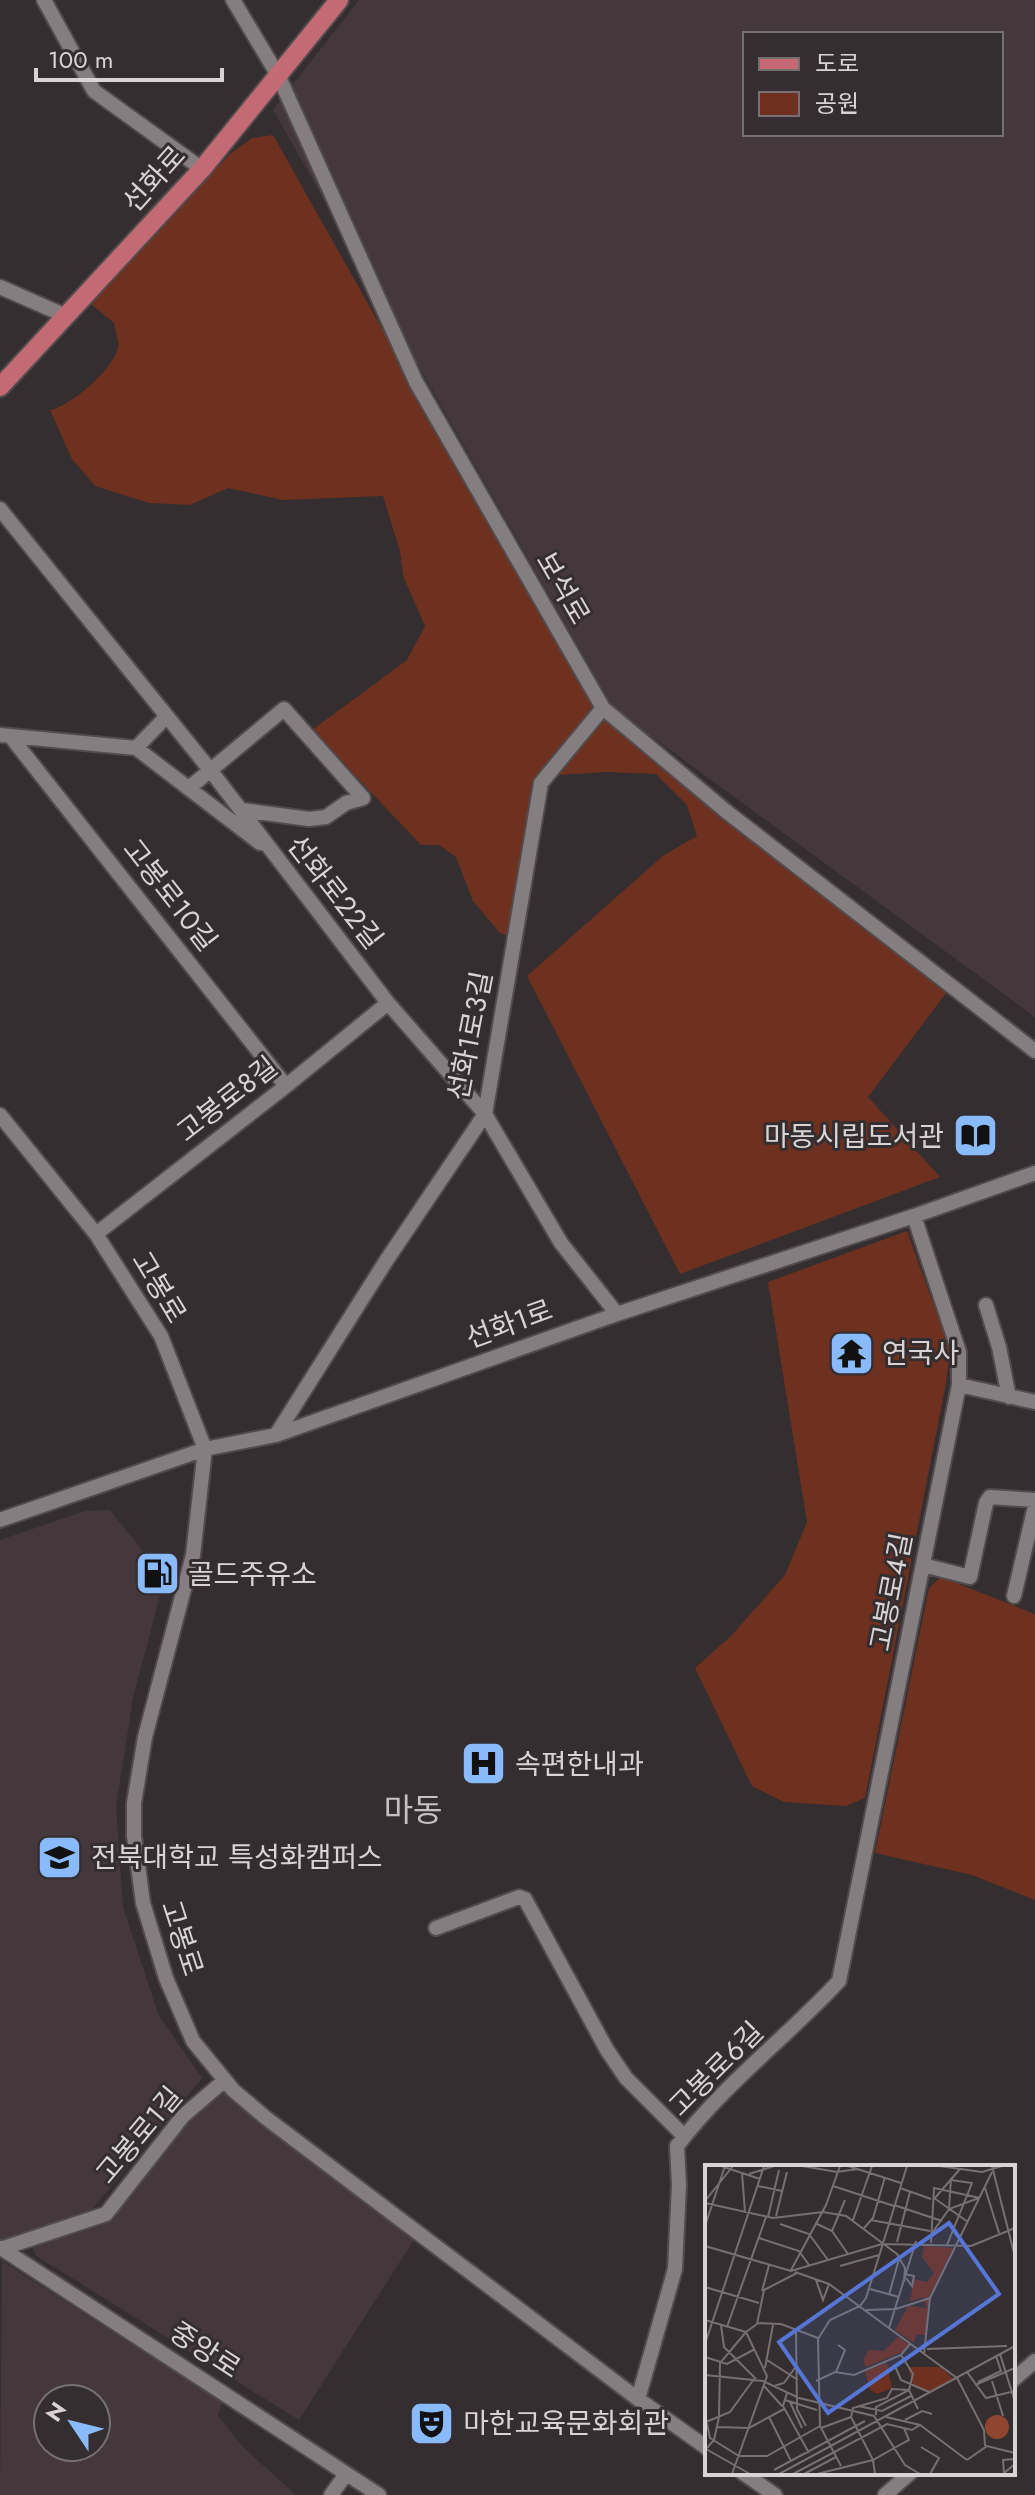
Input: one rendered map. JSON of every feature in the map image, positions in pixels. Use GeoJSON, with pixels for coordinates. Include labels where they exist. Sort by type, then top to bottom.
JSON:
{"type":"FeatureCollection","features":[{"type":"Feature","properties":{"kind":"main road","name":"선화로"},"geometry":{"type":"LineString","coordinates":[[0,387],[202,169],[339,0]]}},
{"type":"Feature","properties":{"kind":"street"},"geometry":{"type":"LineString","coordinates":[[44,0],[94,91],[202,169]]}},
{"type":"Feature","properties":{"kind":"street","name":"보석로"},"geometry":{"type":"LineString","coordinates":[[233,0],[279,77],[416,382],[603,708],[727,812],[1035,1051]]}},
{"type":"Feature","properties":{"kind":"street"},"geometry":{"type":"LineString","coordinates":[[0,287],[66,316]]}},
{"type":"Feature","properties":{"kind":"street","name":"선화로22길"},"geometry":{"type":"LineString","coordinates":[[0,509],[242,810],[270,851],[388,1003],[485,1114],[561,1243],[617,1314]]}},
{"type":"Feature","properties":{"kind":"street","name":"선화1로3길"},"geometry":{"type":"LineString","coordinates":[[276,1435],[386,1261],[485,1114],[541,783],[603,708]]}},
{"type":"Feature","properties":{"kind":"street"},"geometry":{"type":"LineString","coordinates":[[189,788],[284,709],[363,798],[346,803],[326,817],[309,819],[242,810]]}},
{"type":"Feature","properties":{"kind":"street"},"geometry":{"type":"LineString","coordinates":[[136,748],[166,717]]}},
{"type":"Feature","properties":{"kind":"street"},"geometry":{"type":"LineString","coordinates":[[5,736],[136,748],[270,851]]}},
{"type":"Feature","properties":{"kind":"street","name":"고봉로10길"},"geometry":{"type":"LineString","coordinates":[[5,736],[286,1086]]}},
{"type":"Feature","properties":{"kind":"street","name":"고봉로8길"},"geometry":{"type":"LineString","coordinates":[[96,1234],[388,1003]]}},
{"type":"Feature","properties":{"kind":"street","name":"고봉로"},"geometry":{"type":"LineString","coordinates":[[0,1115],[96,1234],[161,1336],[205,1449],[193,1555],[145,1737],[134,1803],[134,1836],[143,1903],[166,1978],[193,2041],[225,2080],[266,2118],[705,2447]]}},
{"type":"Feature","properties":{"kind":"street","name":"선화1로"},"geometry":{"type":"LineString","coordinates":[[0,1520],[205,1449],[276,1435],[617,1314],[1035,1173]]}},
{"type":"Feature","properties":{"kind":"street","name":"고봉로4길"},"geometry":{"type":"LineString","coordinates":[[839,1981],[959,1385],[959,1352],[914,1216]]}},
{"type":"Feature","properties":{"kind":"street"},"geometry":{"type":"LineString","coordinates":[[986,1305],[999,1347],[1009,1397]]}},
{"type":"Feature","properties":{"kind":"street"},"geometry":{"type":"LineString","coordinates":[[959,1385],[1035,1402]]}},
{"type":"Feature","properties":{"kind":"street"},"geometry":{"type":"LineString","coordinates":[[923,1565],[970,1577],[986,1503],[990,1497],[1034,1511],[1014,1596]]}},
{"type":"Feature","properties":{"kind":"street"},"geometry":{"type":"LineString","coordinates":[[436,1928],[519,1897],[525,1899],[607,2050],[626,2078],[684,2136]]}},
{"type":"Feature","properties":{"kind":"street","name":"고봉로6길"},"geometry":{"type":"LineString","coordinates":[[638,2399],[675,2269],[679,2185],[677,2146],[695,2122],[839,1981]]}},
{"type":"Feature","properties":{"kind":"street","name":"고봉로1길"},"geometry":{"type":"LineString","coordinates":[[1,2249],[106,2214],[183,2116],[225,2080]]}},
{"type":"Feature","properties":{"kind":"street","name":"중앙로"},"geometry":{"type":"LineString","coordinates":[[1,2249],[379,2495]]}},
{"type":"Feature","properties":{"kind":"street"},"geometry":{"type":"LineString","coordinates":[[1015,2378],[1035,2361]]}},
{"type":"Feature","properties":{"kind":"street"},"geometry":{"type":"LineString","coordinates":[[331,2495],[346,2474]]}},
{"type":"Feature","properties":{"kind":"street"},"geometry":{"type":"LineString","coordinates":[[746,2475],[775,2495]]}},
{"type":"Feature","properties":{"kind":"street"},"geometry":{"type":"LineString","coordinates":[[885,2495],[908,2475]]}},
{"type":"Feature","properties":{"kind":"shaded area"},"geometry":{"type":"Polygon","coordinates":[[[359,0],[1035,0],[1035,1017],[614,709],[273,110],[359,0]]]}},
{"type":"Feature","properties":{"kind":"shaded area","name":"전북대학교 특성화캠퍼스"},"geometry":{"type":"Polygon","coordinates":[[[110,1510],[142,1550],[161,1592],[133,1698],[116,1807],[123,1907],[159,2016],[202,2078],[84,2219],[0,2242],[0,1540],[85,1511],[110,1510]]]}},
{"type":"Feature","properties":{"kind":"shaded area"},"geometry":{"type":"Polygon","coordinates":[[[221,2090],[415,2238],[299,2420],[35,2255],[32,2245],[110,2219],[187,2120],[221,2090]]]}},
{"type":"Feature","properties":{"kind":"shaded area"},"geometry":{"type":"Polygon","coordinates":[[[2,2261],[222,2402],[218,2416],[243,2447],[296,2495],[0,2495],[2,2261]]]}},
{"type":"Feature","properties":{"kind":"green space"},"geometry":{"type":"Polygon","coordinates":[[[273,135],[595,707],[532,782],[511,937],[500,933],[473,901],[456,857],[439,845],[421,845],[312,730],[407,660],[425,626],[403,576],[400,551],[383,496],[283,500],[228,488],[190,505],[149,503],[95,486],[72,459],[50,410],[69,402],[90,385],[115,357],[118,348],[114,323],[91,304],[230,154],[252,138],[273,135]]]}},
{"type":"Feature","properties":{"kind":"green space"},"geometry":{"type":"Polygon","coordinates":[[[605,716],[949,989],[868,1097],[940,1177],[680,1274],[527,976],[664,855],[697,836],[687,805],[656,774],[608,772],[557,775],[605,716]]]}},
{"type":"Feature","properties":{"kind":"green space"},"geometry":{"type":"Polygon","coordinates":[[[907,1231],[950,1350],[865,1798],[846,1806],[784,1802],[752,1786],[695,1668],[731,1636],[785,1575],[807,1522],[768,1282],[907,1231]]]}},
{"type":"Feature","properties":{"kind":"green space"},"geometry":{"type":"Polygon","coordinates":[[[941,1577],[1035,1614],[1035,1900],[972,1875],[875,1853],[929,1588],[941,1577]]]}},
{"type":"Feature","properties":{"kind":"place","name":"마동시립도서관"},"geometry":{"type":"Point","coordinates":[975,1136]}},
{"type":"Feature","properties":{"kind":"place","name":"연국사"},"geometry":{"type":"Point","coordinates":[851,1353]}},
{"type":"Feature","properties":{"kind":"place","name":"골드주유소"},"geometry":{"type":"Point","coordinates":[157,1574]}},
{"type":"Feature","properties":{"kind":"place","name":"속편한내과"},"geometry":{"type":"Point","coordinates":[484,1764]}},
{"type":"Feature","properties":{"kind":"place","name":"전북대학교 특성화캠퍼스"},"geometry":{"type":"Point","coordinates":[60,1857]}},
{"type":"Feature","properties":{"kind":"place","name":"마한교육문화회관"},"geometry":{"type":"Point","coordinates":[432,2423]}},
{"type":"Feature","properties":{"kind":"district","name":"마동"},"geometry":{"type":"Point","coordinates":[413,1810]}}]}
